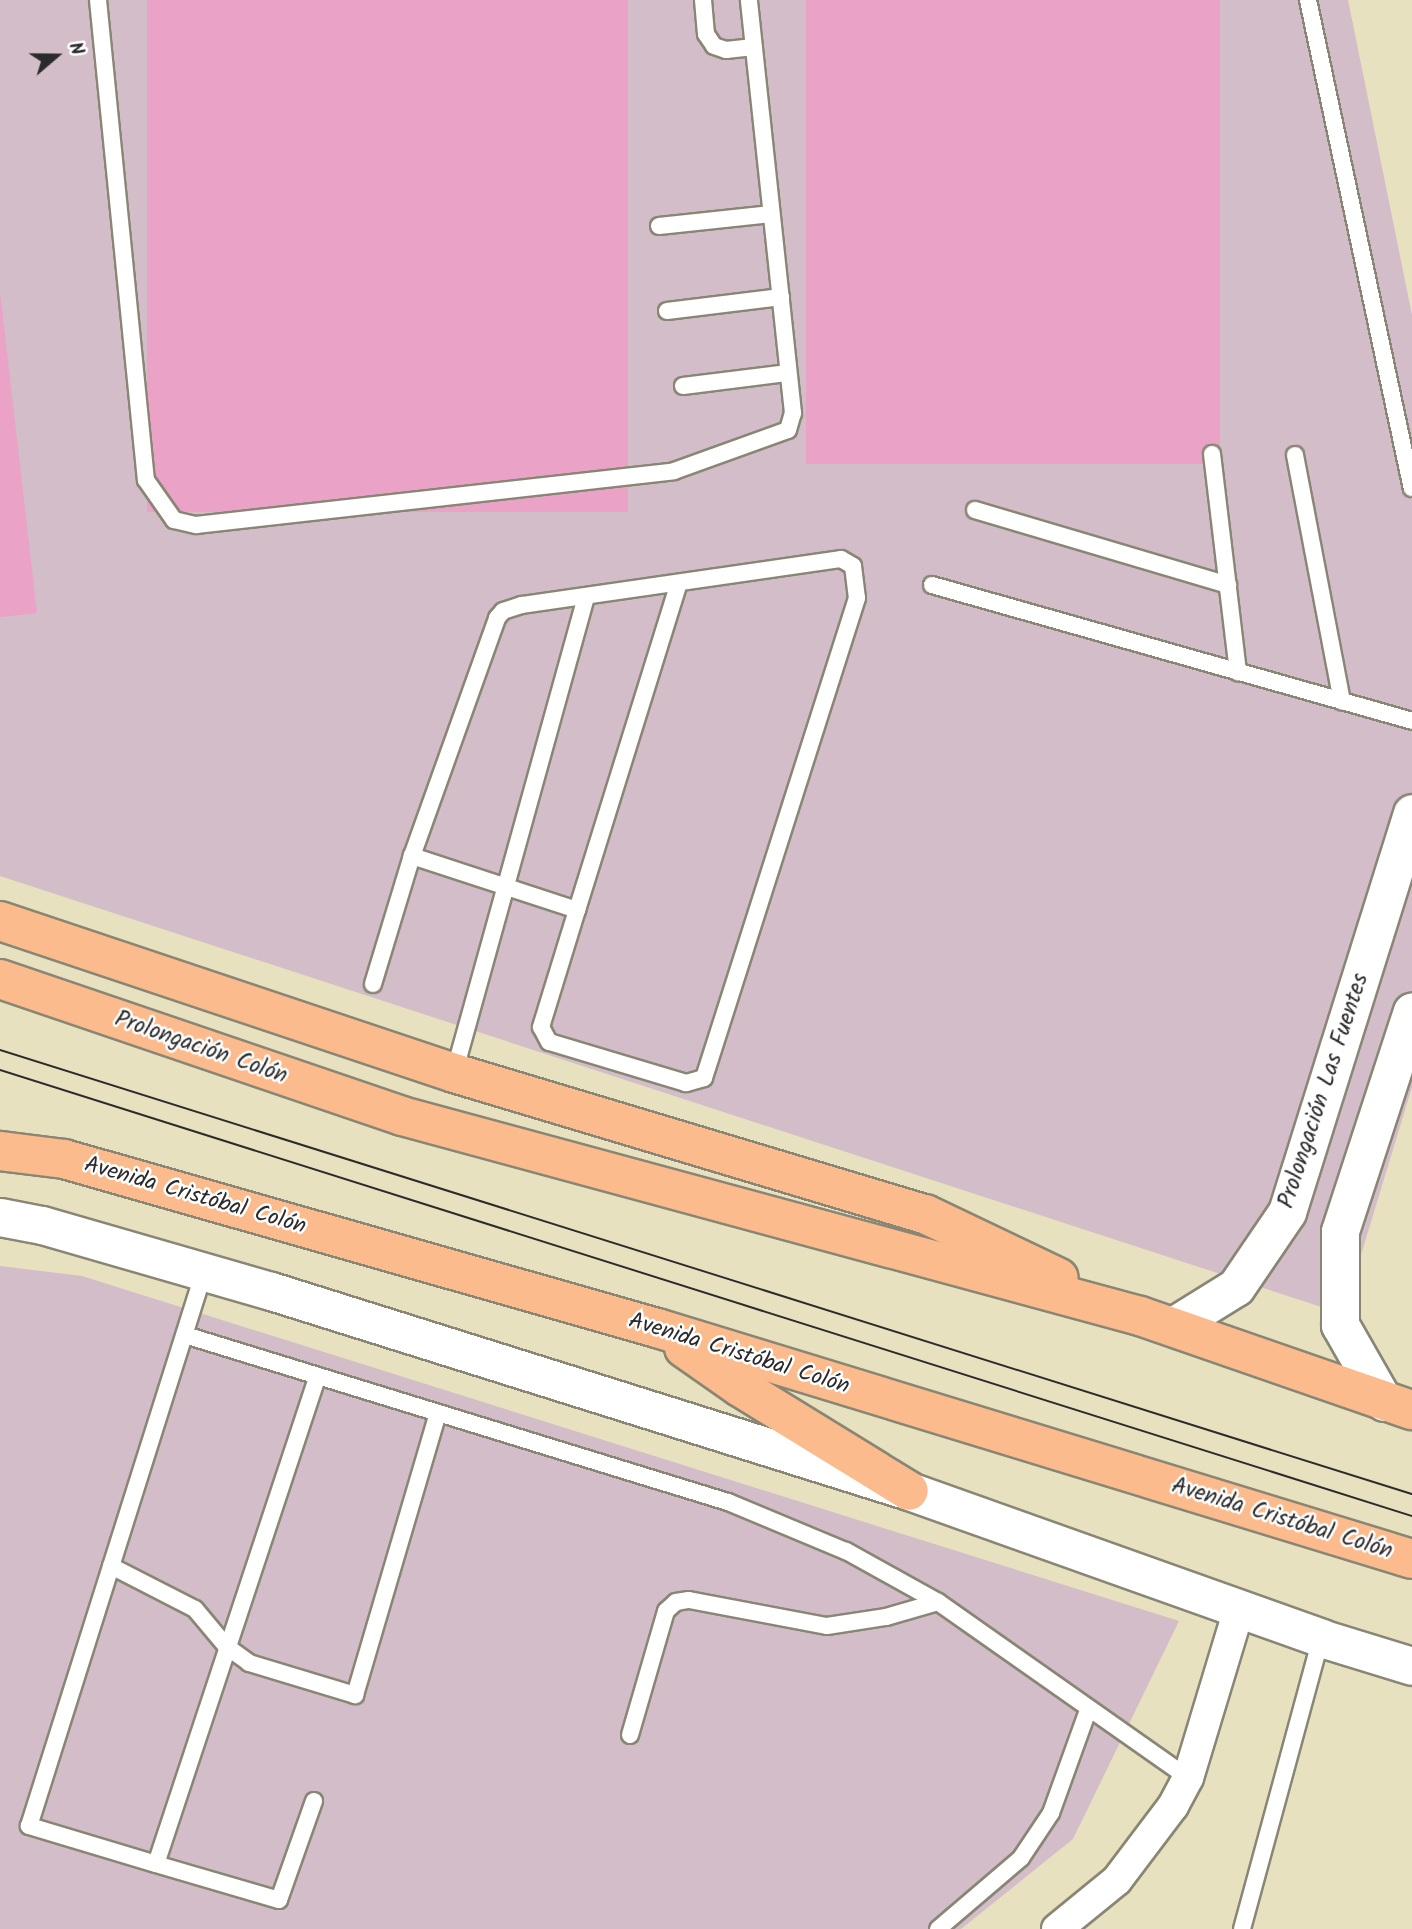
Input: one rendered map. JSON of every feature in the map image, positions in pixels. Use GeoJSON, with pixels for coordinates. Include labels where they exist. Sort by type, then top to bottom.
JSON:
{"type":"FeatureCollection","features":[{"type":"Feature","properties":{"kind":"main road"},"geometry":{"type":"LineString","coordinates":[[0,921],[454,1073],[925,1214],[1157,1321],[1398,1406]]}},
{"type":"Feature","properties":{"kind":"main road","name":"Prolongación Colón"},"geometry":{"type":"LineString","coordinates":[[0,979],[402,1116],[1157,1321]]}},
{"type":"Feature","properties":{"kind":"main road","name":"Avenida Cristóbal Colón"},"geometry":{"type":"LineString","coordinates":[[0,1152],[64,1159],[657,1328],[1412,1559]]}},
{"type":"Feature","properties":{"kind":"main road"},"geometry":{"type":"LineString","coordinates":[[657,1328],[740,1387],[909,1491]]}},
{"type":"Feature","properties":{"kind":"street","name":"Prolongación Las Fuentes"},"geometry":{"type":"LineString","coordinates":[[1157,1321],[1237,1287],[1287,1212],[1412,814]]}},
{"type":"Feature","properties":{"kind":"street"},"geometry":{"type":"LineString","coordinates":[[1398,1406],[1340,1325],[1340,1231],[1412,1011]]}},
{"type":"Feature","properties":{"kind":"street"},"geometry":{"type":"LineString","coordinates":[[0,1217],[205,1272],[909,1491],[1321,1638],[1412,1666]]}},
{"type":"Feature","properties":{"kind":"street"},"geometry":{"type":"LineString","coordinates":[[1069,1925],[1138,1857],[1188,1778],[1239,1609]]}},
{"type":"Feature","properties":{"kind":"lane"},"geometry":{"type":"LineString","coordinates":[[98,0],[146,480],[174,520],[196,525],[701,465],[789,430],[793,412],[749,0]]}},
{"type":"Feature","properties":{"kind":"lane"},"geometry":{"type":"LineString","coordinates":[[703,0],[706,34],[714,46],[726,50],[754,47]]}},
{"type":"Feature","properties":{"kind":"lane"},"geometry":{"type":"LineString","coordinates":[[1308,0],[1412,488]]}},
{"type":"Feature","properties":{"kind":"lane"},"geometry":{"type":"LineString","coordinates":[[659,226],[771,214]]}},
{"type":"Feature","properties":{"kind":"lane"},"geometry":{"type":"LineString","coordinates":[[667,311],[781,297]]}},
{"type":"Feature","properties":{"kind":"lane"},"geometry":{"type":"LineString","coordinates":[[683,386],[788,373]]}},
{"type":"Feature","properties":{"kind":"lane"},"geometry":{"type":"LineString","coordinates":[[1212,454],[1238,672]]}},
{"type":"Feature","properties":{"kind":"lane"},"geometry":{"type":"LineString","coordinates":[[1295,455],[1342,702]]}},
{"type":"Feature","properties":{"kind":"lane"},"geometry":{"type":"LineString","coordinates":[[975,510],[1227,585]]}},
{"type":"Feature","properties":{"kind":"lane"},"geometry":{"type":"LineString","coordinates":[[373,984],[412,856],[497,618],[513,607],[678,586],[841,559],[853,566],[859,582],[708,1071],[699,1082],[686,1083],[544,1039],[541,1027],[678,586]]}},
{"type":"Feature","properties":{"kind":"lane"},"geometry":{"type":"LineString","coordinates":[[932,585],[1412,721]]}},
{"type":"Feature","properties":{"kind":"lane"},"geometry":{"type":"LineString","coordinates":[[454,1073],[508,887],[586,598]]}},
{"type":"Feature","properties":{"kind":"lane"},"geometry":{"type":"LineString","coordinates":[[412,856],[577,910]]}},
{"type":"Feature","properties":{"kind":"lane"},"geometry":{"type":"LineString","coordinates":[[205,1272],[29,1826],[279,1900],[314,1801]]}},
{"type":"Feature","properties":{"kind":"lane"},"geometry":{"type":"LineString","coordinates":[[185,1335],[317,1378],[728,1502],[846,1551],[938,1602],[1188,1778]]}},
{"type":"Feature","properties":{"kind":"lane"},"geometry":{"type":"LineString","coordinates":[[156,1864],[226,1646],[317,1378]]}},
{"type":"Feature","properties":{"kind":"lane"},"geometry":{"type":"LineString","coordinates":[[111,1566],[195,1609],[226,1646],[249,1663],[355,1695],[438,1413]]}},
{"type":"Feature","properties":{"kind":"lane"},"geometry":{"type":"LineString","coordinates":[[631,1735],[666,1611],[677,1602],[690,1600],[827,1626],[886,1617],[938,1602]]}},
{"type":"Feature","properties":{"kind":"lane"},"geometry":{"type":"LineString","coordinates":[[1242,1929],[1321,1638]]}},
{"type":"Feature","properties":{"kind":"lane"},"geometry":{"type":"LineString","coordinates":[[938,1929],[1021,1858],[1051,1812],[1088,1710]]}},
{"type":"Feature","properties":{"kind":"shaded area"},"geometry":{"type":"Polygon","coordinates":[[[0,0],[1348,0],[1412,315],[1412,1087],[1343,1314],[0,876],[0,0]]]}},
{"type":"Feature","properties":{"kind":"shaded area"},"geometry":{"type":"Polygon","coordinates":[[[0,1266],[82,1276],[1179,1621],[1073,1839],[961,1929],[0,1929],[0,1266]]]}},
{"type":"Feature","properties":{"kind":"building"},"geometry":{"type":"Polygon","coordinates":[[[147,0],[628,0],[628,512],[147,512],[147,0]]]}},
{"type":"Feature","properties":{"kind":"building"},"geometry":{"type":"Polygon","coordinates":[[[806,0],[1220,0],[1220,464],[806,464],[806,0]]]}},
{"type":"Feature","properties":{"kind":"building"},"geometry":{"type":"Polygon","coordinates":[[[0,292],[37,613],[0,617],[0,292]]]}},
{"type":"Feature","properties":{"kind":"tram line"},"geometry":{"type":"LineString","coordinates":[[0,1050],[1412,1494]]}},
{"type":"Feature","properties":{"kind":"tram line"},"geometry":{"type":"LineString","coordinates":[[0,1070],[1412,1516]]}}]}
